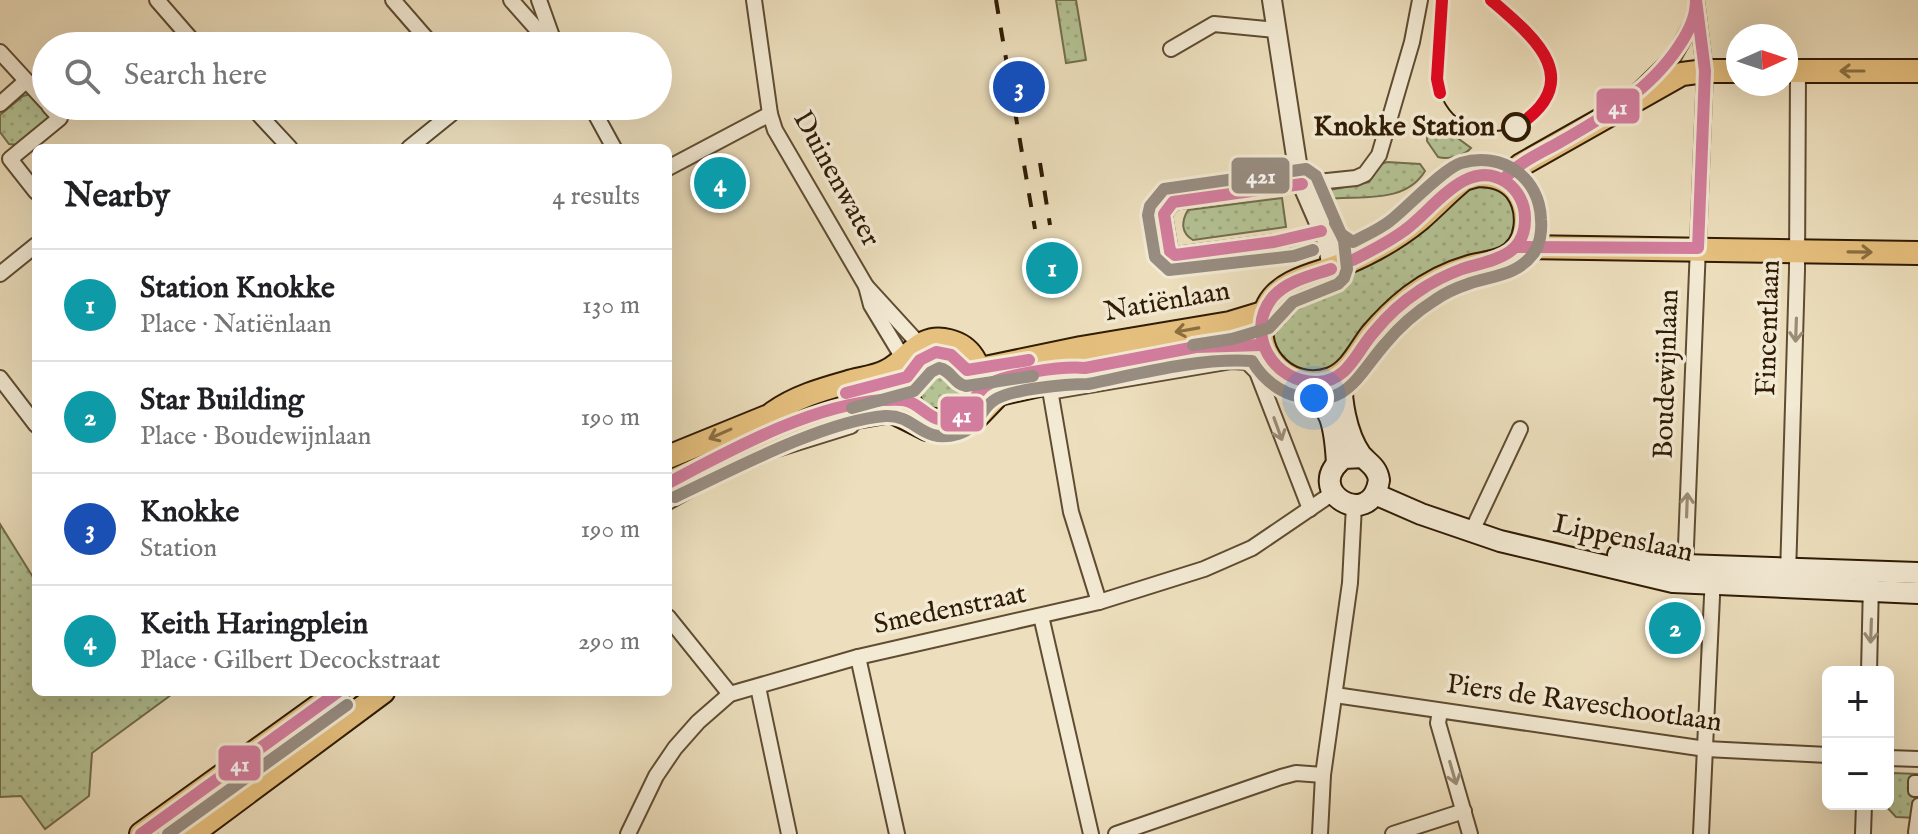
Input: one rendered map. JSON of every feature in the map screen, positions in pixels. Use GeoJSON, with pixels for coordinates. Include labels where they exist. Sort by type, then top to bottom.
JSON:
{"type":"FeatureCollection","features":[{"type":"Feature","properties":{"kind":"main road"},"geometry":{"type":"LineString","coordinates":[[1504,179],[1521,165],[1682,74],[1726,71]]}},
{"type":"Feature","properties":{"kind":"main road"},"geometry":{"type":"LineString","coordinates":[[1798,71],[1918,71]]}},
{"type":"Feature","properties":{"kind":"main road"},"geometry":{"type":"LineString","coordinates":[[1489,175],[1504,179],[1514,187],[1524,204],[1526,225],[1524,238],[1518,247],[1504,258],[1446,275],[1409,298],[1377,328],[1342,374],[1329,380],[1303,381],[1287,377],[1275,367],[1262,345],[1263,313],[1271,298],[1286,286],[1353,260],[1396,237],[1464,179],[1489,175]]}},
{"type":"Feature","properties":{"kind":"main road"},"geometry":{"type":"LineString","coordinates":[[1518,247],[1918,253]]}},
{"type":"Feature","properties":{"kind":"main road","name":"Natiënlaan"},"geometry":{"type":"LineString","coordinates":[[983,376],[1020,377],[1073,367],[1083,358],[1263,313]]}},
{"type":"Feature","properties":{"kind":"main road","name":"Natiënlaan"},"geometry":{"type":"LineString","coordinates":[[780,421],[891,411],[919,426],[949,432],[970,424],[985,358],[1055,346],[1083,358],[1236,343],[1262,345]]}},
{"type":"Feature","properties":{"kind":"main road","name":"Natiënlaan"},"geometry":{"type":"LineString","coordinates":[[672,481],[780,421],[937,352],[955,356],[967,370],[983,376],[1049,387],[1066,379],[1083,358]]}},
{"type":"Feature","properties":{"kind":"main road"},"geometry":{"type":"LineString","coordinates":[[910,363],[905,384],[909,401],[935,420],[946,420],[965,413],[971,407],[983,376]]}},
{"type":"Feature","properties":{"kind":"main road"},"geometry":{"type":"LineString","coordinates":[[1303,381],[1327,408],[1335,435],[1337,464],[1330,477],[1333,493],[1338,500],[1354,505],[1366,503],[1377,487],[1374,466],[1363,457],[1346,415],[1342,374]]}},
{"type":"Feature","properties":{"kind":"main road","name":"Natiënlaan"},"geometry":{"type":"LineString","coordinates":[[672,456],[780,421],[806,419],[869,402],[909,401]]}},
{"type":"Feature","properties":{"kind":"main road"},"geometry":{"type":"LineString","coordinates":[[1337,464],[1353,456],[1363,457]]}},
{"type":"Feature","properties":{"kind":"main road","name":"Lippenslaan"},"geometry":{"type":"LineString","coordinates":[[1377,487],[1421,514],[1474,525],[1500,541],[1685,574],[1870,580],[1918,573]]}},
{"type":"Feature","properties":{"kind":"main road","name":"Lippenslaan"},"geometry":{"type":"LineString","coordinates":[[1870,580],[1918,593]]}},
{"type":"Feature","properties":{"kind":"main road"},"geometry":{"type":"LineString","coordinates":[[141,834],[332,696]]}},
{"type":"Feature","properties":{"kind":"main road"},"geometry":{"type":"LineString","coordinates":[[192,834],[378,696]]}},
{"type":"Feature","properties":{"kind":"street"},"geometry":{"type":"LineString","coordinates":[[157,0],[185,32]]}},
{"type":"Feature","properties":{"kind":"street"},"geometry":{"type":"LineString","coordinates":[[393,0],[421,32]]}},
{"type":"Feature","properties":{"kind":"street"},"geometry":{"type":"LineString","coordinates":[[511,0],[539,32]]}},
{"type":"Feature","properties":{"kind":"street"},"geometry":{"type":"LineString","coordinates":[[539,0],[548,32]]}},
{"type":"Feature","properties":{"kind":"street","name":"Duinenwater"},"geometry":{"type":"LineString","coordinates":[[754,0],[775,130],[866,286],[871,305],[910,363]]}},
{"type":"Feature","properties":{"kind":"street"},"geometry":{"type":"LineString","coordinates":[[1272,0],[1293,144],[1302,184],[1325,238],[1331,269]]}},
{"type":"Feature","properties":{"kind":"street"},"geometry":{"type":"LineString","coordinates":[[1353,260],[1325,238],[1175,255],[1170,251],[1164,214],[1173,202],[1356,178],[1365,174],[1379,155],[1412,42],[1420,0]]}},
{"type":"Feature","properties":{"kind":"street"},"geometry":{"type":"LineString","coordinates":[[1622,106],[1674,56],[1696,8]]}},
{"type":"Feature","properties":{"kind":"street","name":"Boudewijnlaan"},"geometry":{"type":"LineString","coordinates":[[1685,574],[1705,71],[1696,8]]}},
{"type":"Feature","properties":{"kind":"street"},"geometry":{"type":"LineString","coordinates":[[1171,49],[1214,24],[1276,30]]}},
{"type":"Feature","properties":{"kind":"street"},"geometry":{"type":"LineString","coordinates":[[0,52],[32,87]]}},
{"type":"Feature","properties":{"kind":"street"},"geometry":{"type":"LineString","coordinates":[[0,104],[26,81]]}},
{"type":"Feature","properties":{"kind":"street","name":"Fincentlaan"},"geometry":{"type":"LineString","coordinates":[[1788,577],[1798,252],[1793,96]]}},
{"type":"Feature","properties":{"kind":"street"},"geometry":{"type":"LineString","coordinates":[[672,166],[770,114]]}},
{"type":"Feature","properties":{"kind":"street"},"geometry":{"type":"LineString","coordinates":[[10,159],[58,120]]}},
{"type":"Feature","properties":{"kind":"street"},"geometry":{"type":"LineString","coordinates":[[264,120],[286,144]]}},
{"type":"Feature","properties":{"kind":"street"},"geometry":{"type":"LineString","coordinates":[[414,144],[444,120]]}},
{"type":"Feature","properties":{"kind":"street"},"geometry":{"type":"LineString","coordinates":[[599,120],[612,144]]}},
{"type":"Feature","properties":{"kind":"street"},"geometry":{"type":"LineString","coordinates":[[0,146],[32,187]]}},
{"type":"Feature","properties":{"kind":"street"},"geometry":{"type":"LineString","coordinates":[[0,274],[32,248]]}},
{"type":"Feature","properties":{"kind":"street","name":"Duinenwater"},"geometry":{"type":"LineString","coordinates":[[866,286],[880,298],[910,363]]}},
{"type":"Feature","properties":{"kind":"street"},"geometry":{"type":"LineString","coordinates":[[1099,602],[1071,512],[1049,387],[1232,361],[1247,362],[1257,372],[1310,509]]}},
{"type":"Feature","properties":{"kind":"street"},"geometry":{"type":"LineString","coordinates":[[0,378],[32,418]]}},
{"type":"Feature","properties":{"kind":"street"},"geometry":{"type":"LineString","coordinates":[[672,500],[712,477],[774,450],[849,428],[856,416]]}},
{"type":"Feature","properties":{"kind":"street"},"geometry":{"type":"LineString","coordinates":[[1474,525],[1520,429]]}},
{"type":"Feature","properties":{"kind":"street","name":"Smedenstraat"},"geometry":{"type":"LineString","coordinates":[[628,834],[656,776],[675,748],[698,722],[730,694],[858,657],[1099,602],[1230,559],[1252,548],[1333,493]]}},
{"type":"Feature","properties":{"kind":"street"},"geometry":{"type":"LineString","coordinates":[[1320,834],[1323,775],[1350,583],[1354,505]]}},
{"type":"Feature","properties":{"kind":"street"},"geometry":{"type":"LineString","coordinates":[[1701,834],[1713,575]]}},
{"type":"Feature","properties":{"kind":"street"},"geometry":{"type":"LineString","coordinates":[[1869,666],[1870,580]]}},
{"type":"Feature","properties":{"kind":"street"},"geometry":{"type":"LineString","coordinates":[[1041,616],[1091,834]]}},
{"type":"Feature","properties":{"kind":"street"},"geometry":{"type":"LineString","coordinates":[[672,622],[730,694]]}},
{"type":"Feature","properties":{"kind":"street"},"geometry":{"type":"LineString","coordinates":[[858,657],[897,834]]}},
{"type":"Feature","properties":{"kind":"street"},"geometry":{"type":"LineString","coordinates":[[758,687],[789,834]]}},
{"type":"Feature","properties":{"kind":"street","name":"Piers de Raveschootlaan"},"geometry":{"type":"LineString","coordinates":[[1335,695],[1706,749],[1822,755]]}},
{"type":"Feature","properties":{"kind":"street"},"geometry":{"type":"LineString","coordinates":[[1440,711],[1438,723],[1470,834]]}},
{"type":"Feature","properties":{"kind":"street"},"geometry":{"type":"LineString","coordinates":[[1894,758],[1918,759]]}},
{"type":"Feature","properties":{"kind":"street"},"geometry":{"type":"LineString","coordinates":[[1116,834],[1281,777],[1296,773],[1323,775]]}},
{"type":"Feature","properties":{"kind":"street"},"geometry":{"type":"LineString","coordinates":[[1918,781],[1914,781],[1914,791],[1918,791]]}},
{"type":"Feature","properties":{"kind":"street"},"geometry":{"type":"LineString","coordinates":[[1918,804],[1914,832],[1918,832]]}},
{"type":"Feature","properties":{"kind":"street"},"geometry":{"type":"LineString","coordinates":[[1863,834],[1864,810]]}},
{"type":"Feature","properties":{"kind":"street"},"geometry":{"type":"LineString","coordinates":[[1393,834],[1464,811]]}},
{"type":"Feature","properties":{"kind":"green space"},"geometry":{"type":"Polygon","coordinates":[[[1056,0],[1076,0],[1086,60],[1066,63],[1056,0]]]}},
{"type":"Feature","properties":{"kind":"green space"},"geometry":{"type":"Polygon","coordinates":[[[32,95],[32,120],[49,120],[18,145],[9,144],[0,132],[0,115],[23,96],[32,95]]]}},
{"type":"Feature","properties":{"kind":"green space"},"geometry":{"type":"Polygon","coordinates":[[[1432,119],[1471,148],[1456,157],[1438,157],[1427,141],[1428,121],[1432,119]]]}},
{"type":"Feature","properties":{"kind":"green space"},"geometry":{"type":"Polygon","coordinates":[[[1381,164],[1420,164],[1425,171],[1416,182],[1392,194],[1321,200],[1319,194],[1325,191],[1369,182],[1381,164]]]}},
{"type":"Feature","properties":{"kind":"green space"},"geometry":{"type":"Polygon","coordinates":[[[1475,187],[1502,192],[1514,208],[1518,216],[1509,247],[1464,264],[1329,371],[1307,374],[1285,362],[1273,341],[1272,329],[1275,316],[1285,299],[1366,263],[1475,187]]]}},
{"type":"Feature","properties":{"kind":"green space"},"geometry":{"type":"Polygon","coordinates":[[[1282,198],[1286,227],[1193,240],[1184,231],[1183,223],[1188,210],[1282,198]]]}},
{"type":"Feature","properties":{"kind":"green space"},"geometry":{"type":"Polygon","coordinates":[[[940,359],[975,386],[949,413],[919,404],[913,375],[940,359]]]}},
{"type":"Feature","properties":{"kind":"green space"},"geometry":{"type":"Polygon","coordinates":[[[0,524],[32,576],[32,696],[170,696],[92,753],[89,796],[45,829],[21,796],[0,797],[0,524]]]}},
{"type":"Feature","properties":{"kind":"green space"},"geometry":{"type":"Polygon","coordinates":[[[1894,773],[1918,774],[1918,818],[1896,817],[1890,810],[1894,810],[1894,773]]]}},
{"type":"Feature","properties":{"kind":"tram line"},"geometry":{"type":"LineString","coordinates":[[1440,93],[1453,114],[1471,126],[1492,131],[1516,127]]}},
{"type":"Feature","properties":{"kind":"railway"},"geometry":{"type":"LineString","coordinates":[[996,0],[1035,229]]}},
{"type":"Feature","properties":{"kind":"railway"},"geometry":{"type":"LineString","coordinates":[[1040,163],[1050,225]]}},
{"type":"Feature","properties":{"kind":"transit line"},"geometry":{"type":"LineString","coordinates":[[1440,93],[1437,79],[1442,0]]}},
{"type":"Feature","properties":{"kind":"transit line"},"geometry":{"type":"LineString","coordinates":[[1491,0],[1537,44],[1547,60],[1551,76],[1549,93],[1537,110],[1516,127]]}},
{"type":"Feature","properties":{"kind":"transit line","name":"41"},"geometry":{"type":"LineString","coordinates":[[1504,179],[1523,163],[1610,112],[1655,76],[1686,35],[1696,0]]}},
{"type":"Feature","properties":{"kind":"transit line","name":"41"},"geometry":{"type":"LineString","coordinates":[[1518,247],[1698,248],[1705,71],[1696,0]]}},
{"type":"Feature","properties":{"kind":"transit line","name":"421"},"geometry":{"type":"LineString","coordinates":[[675,497],[778,448],[861,420],[896,417],[935,436],[958,434],[975,423],[993,401],[1011,393],[1088,384],[1190,364],[1252,361],[1280,389],[1311,399],[1326,398],[1348,388],[1396,332],[1428,305],[1455,289],[1511,271],[1527,261],[1537,246],[1541,229],[1539,205],[1526,180],[1504,164],[1476,160],[1454,166],[1390,221],[1353,242],[1341,234],[1335,223]]}},
{"type":"Feature","properties":{"kind":"transit line","name":"421"},"geometry":{"type":"LineString","coordinates":[[1193,345],[1232,339],[1269,328],[1293,302],[1338,284],[1347,269],[1344,241],[1316,176],[1306,169],[1164,189],[1150,206],[1148,215],[1155,257],[1169,270],[1294,256],[1313,250]]}},
{"type":"Feature","properties":{"kind":"transit line","name":"41"},"geometry":{"type":"LineString","coordinates":[[1331,269],[1284,287],[1272,298],[1264,312],[1261,327],[1268,354],[1288,375],[1302,380],[1318,382],[1337,376],[1351,364],[1384,320],[1413,295],[1445,276],[1495,259],[1513,249],[1524,231],[1522,203],[1514,189],[1492,176],[1464,180],[1399,234],[1353,260]]}},
{"type":"Feature","properties":{"kind":"transit line","name":"41"},"geometry":{"type":"LineString","coordinates":[[1170,251],[1164,214],[1173,202],[1302,184]]}},
{"type":"Feature","properties":{"kind":"transit line","name":"41"},"geometry":{"type":"LineString","coordinates":[[1170,251],[1175,255],[1274,242],[1321,231]]}},
{"type":"Feature","properties":{"kind":"transit line","name":"41"},"geometry":{"type":"LineString","coordinates":[[672,481],[772,431],[828,410],[883,400],[905,400],[934,418],[948,420],[965,412],[984,387],[1018,375],[1085,368],[1196,347],[1262,345]]}},
{"type":"Feature","properties":{"kind":"transit line","name":"41"},"geometry":{"type":"LineString","coordinates":[[846,393],[907,377],[920,360],[936,352],[951,355],[967,370],[1029,360]]}},
{"type":"Feature","properties":{"kind":"transit line","name":"421"},"geometry":{"type":"LineString","coordinates":[[852,408],[914,391],[931,372],[939,368],[966,386],[1033,376]]}},
{"type":"Feature","properties":{"kind":"transit line","name":"41"},"geometry":{"type":"LineString","coordinates":[[141,834],[332,696]]}},
{"type":"Feature","properties":{"kind":"transit line","name":"421"},"geometry":{"type":"LineString","coordinates":[[168,834],[347,705]]}},
{"type":"Feature","properties":{"kind":"place","name":"Knokke"},"geometry":{"type":"Point","coordinates":[1019,87]}},
{"type":"Feature","properties":{"kind":"place","name":"Knokke Station"},"geometry":{"type":"Point","coordinates":[1516,127]}},
{"type":"Feature","properties":{"kind":"place","name":"Keith Haringplein"},"geometry":{"type":"Point","coordinates":[720,183]}},
{"type":"Feature","properties":{"kind":"place","name":"Station Knokke"},"geometry":{"type":"Point","coordinates":[1052,268]}},
{"type":"Feature","properties":{"kind":"place","name":"Star Building"},"geometry":{"type":"Point","coordinates":[1675,628]}}]}
